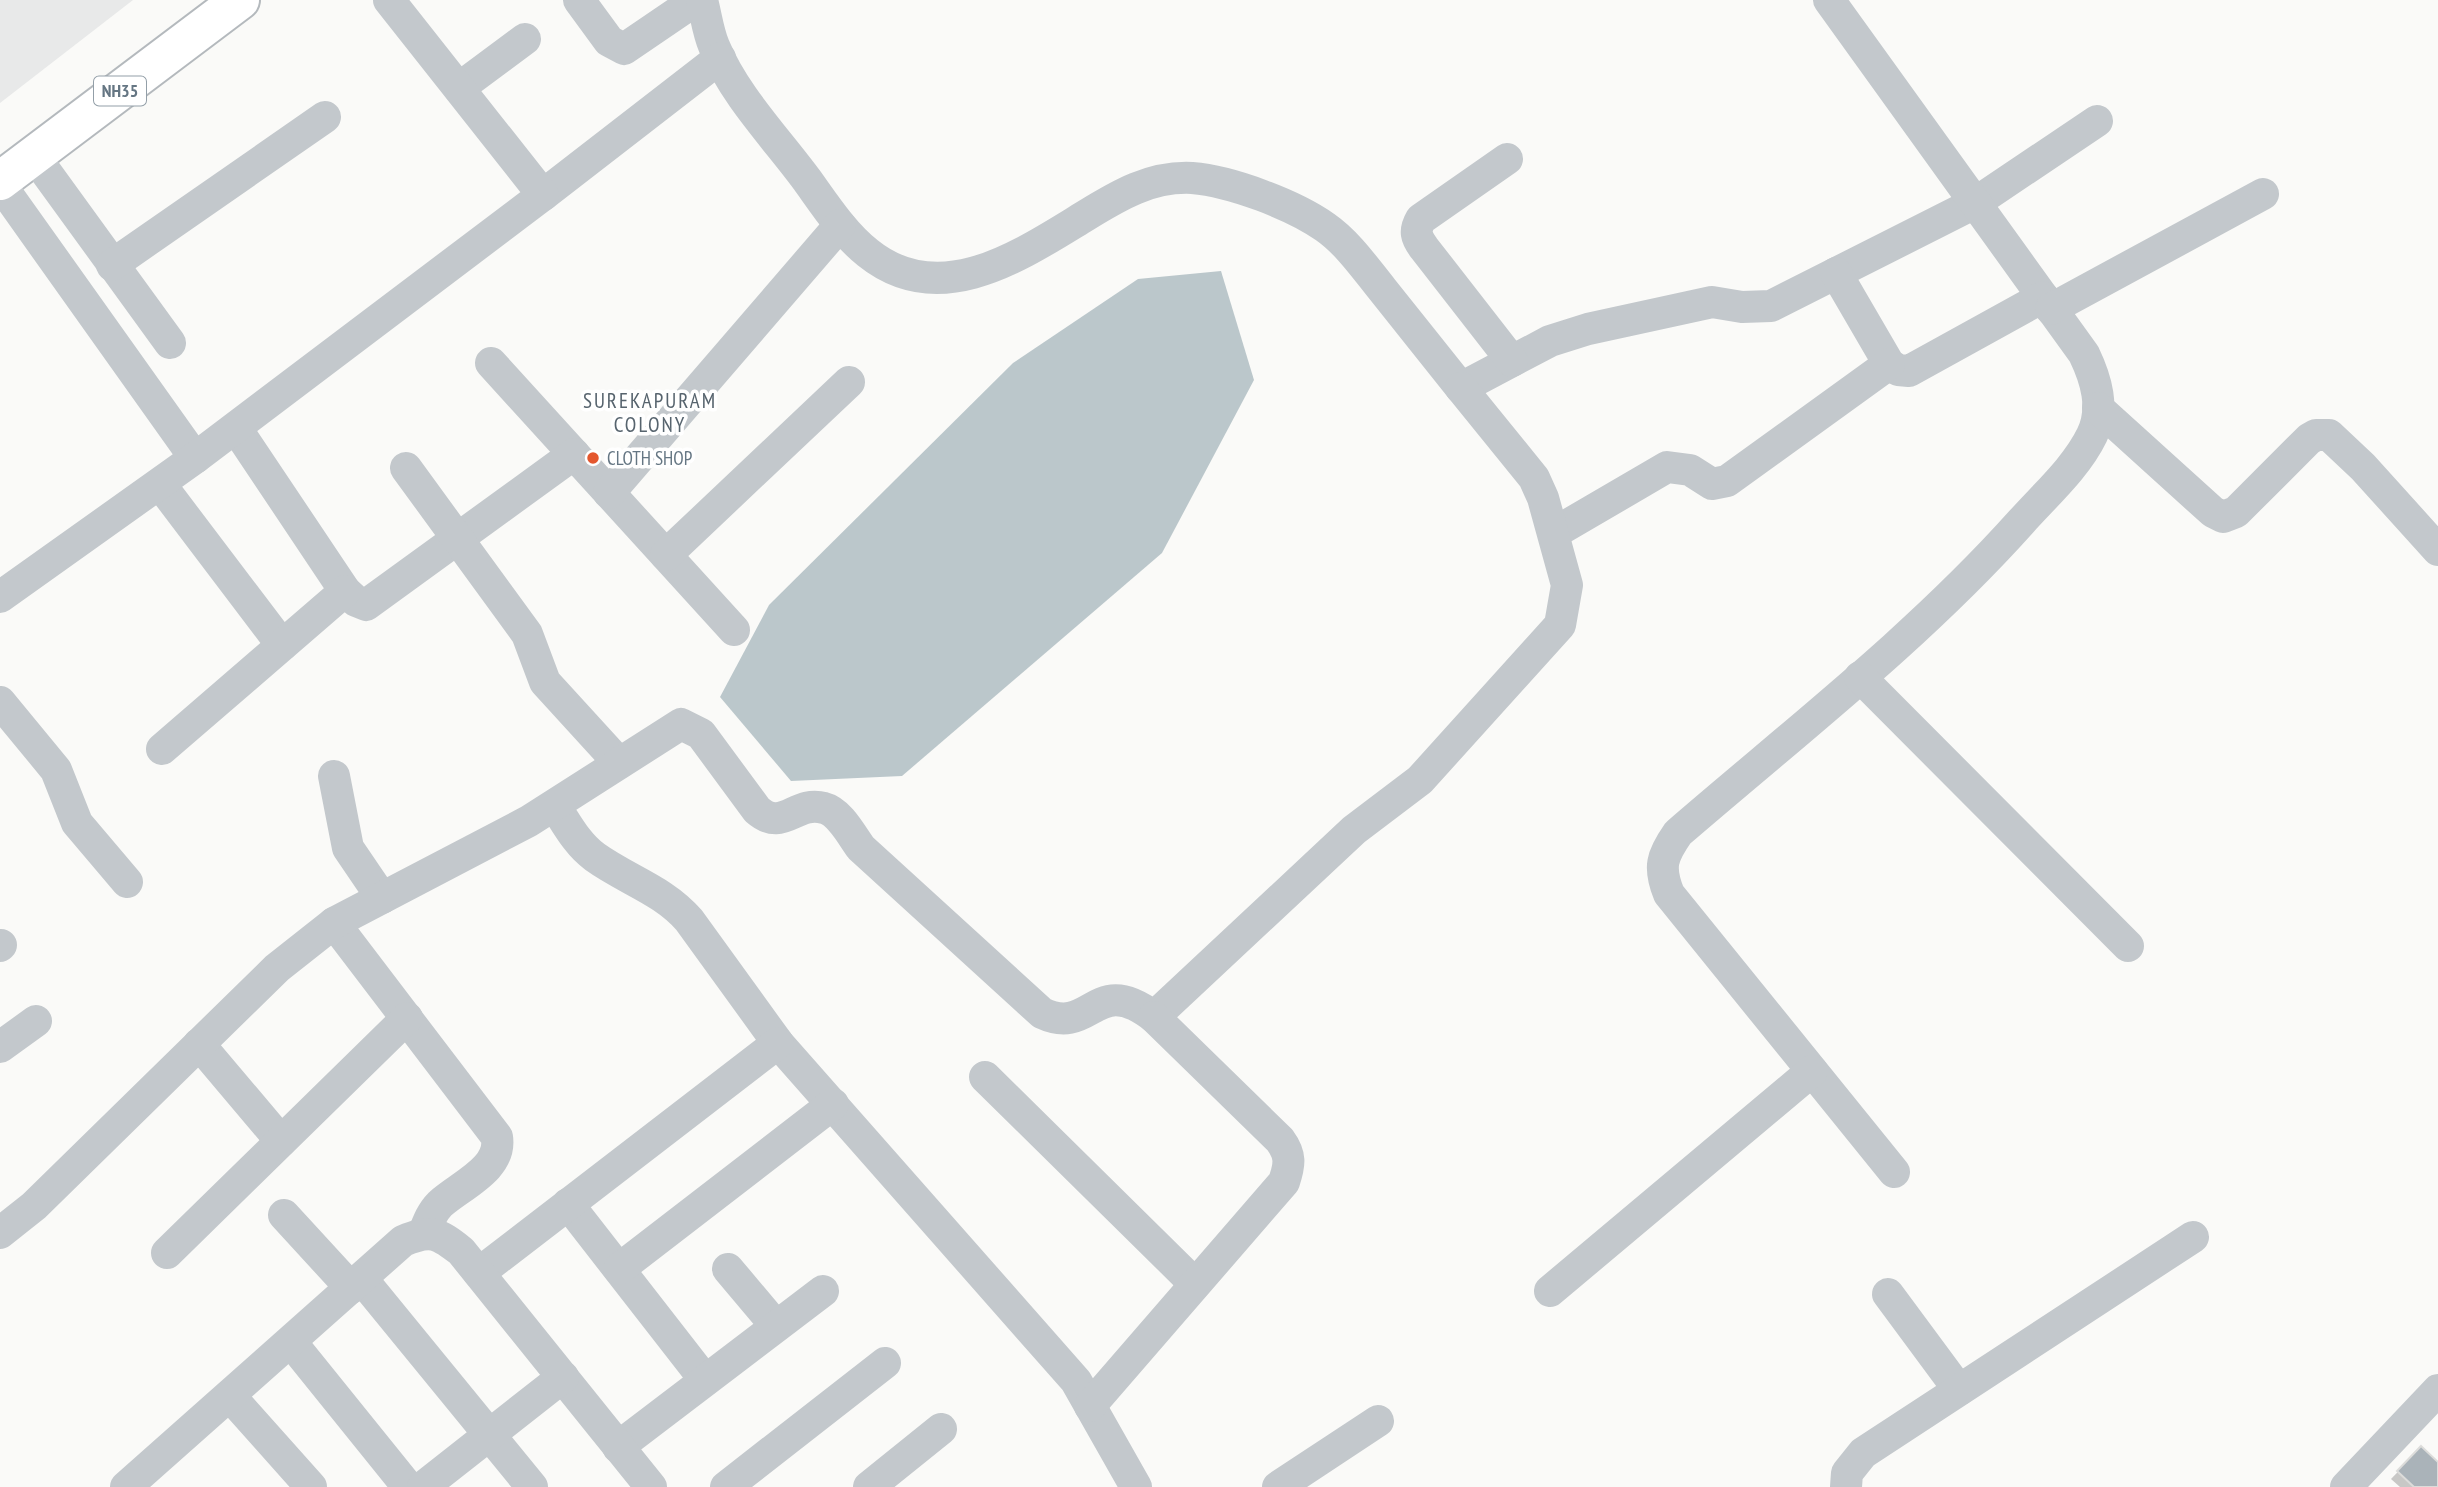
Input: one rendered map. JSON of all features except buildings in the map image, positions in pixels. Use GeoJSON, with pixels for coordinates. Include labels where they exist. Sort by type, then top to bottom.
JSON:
{"type":"FeatureCollection","features":[{"type":"Feature","properties":{"kind":"highway","name":"NH35"},"geometry":{"type":"LineString","coordinates":[[0,182],[240,0]]}},
{"type":"Feature","properties":{"kind":"street"},"geometry":{"type":"LineString","coordinates":[[389,0],[543,195]]}},
{"type":"Feature","properties":{"kind":"street"},"geometry":{"type":"LineString","coordinates":[[579,0],[609,41],[624,49],[696,0]]}},
{"type":"Feature","properties":{"kind":"street"},"geometry":{"type":"LineString","coordinates":[[702,0],[713,45],[734,82],[840,225],[869,254],[901,271],[934,276],[968,276],[1012,261],[1121,194],[1154,181],[1192,178],[1222,183],[1294,211],[1326,227],[1357,258],[1534,478],[1554,533],[1567,585],[1560,625],[1420,780],[1338,844],[1154,1017]]}},
{"type":"Feature","properties":{"kind":"street"},"geometry":{"type":"LineString","coordinates":[[1829,0],[2084,354],[2096,380],[2098,408],[2093,434],[2074,462],[1970,578],[1860,677],[1678,833],[1662,856],[1661,873],[1669,894],[1894,1172]]}},
{"type":"Feature","properties":{"kind":"street"},"geometry":{"type":"LineString","coordinates":[[459,88],[525,39]]}},
{"type":"Feature","properties":{"kind":"street"},"geometry":{"type":"LineString","coordinates":[[0,597],[236,428],[720,58]]}},
{"type":"Feature","properties":{"kind":"street"},"geometry":{"type":"LineString","coordinates":[[112,265],[325,117]]}},
{"type":"Feature","properties":{"kind":"street"},"geometry":{"type":"LineString","coordinates":[[1461,388],[1569,334],[1712,302],[1742,307],[1771,306],[1975,203],[2097,121]]}},
{"type":"Feature","properties":{"kind":"street"},"geometry":{"type":"LineString","coordinates":[[35,157],[170,343]]}},
{"type":"Feature","properties":{"kind":"street"},"geometry":{"type":"LineString","coordinates":[[1507,159],[1421,219],[1416,227],[1417,237],[1424,248],[1512,361]]}},
{"type":"Feature","properties":{"kind":"street"},"geometry":{"type":"LineString","coordinates":[[0,182],[195,458]]}},
{"type":"Feature","properties":{"kind":"street"},"geometry":{"type":"LineString","coordinates":[[1836,273],[1889,364],[1898,370],[1909,371],[2263,194]]}},
{"type":"Feature","properties":{"kind":"street"},"geometry":{"type":"LineString","coordinates":[[609,493],[840,225]]}},
{"type":"Feature","properties":{"kind":"street"},"geometry":{"type":"LineString","coordinates":[[491,363],[734,630]]}},
{"type":"Feature","properties":{"kind":"street"},"geometry":{"type":"LineString","coordinates":[[1554,533],[1667,467],[1690,470],[1712,484],[1727,481],[1889,364]]}},
{"type":"Feature","properties":{"kind":"street"},"geometry":{"type":"LineString","coordinates":[[666,555],[849,382]]}},
{"type":"Feature","properties":{"kind":"street"},"geometry":{"type":"LineString","coordinates":[[2098,408],[2213,512],[2223,517],[2236,512],[2309,439],[2316,435],[2329,435],[2363,467],[2438,550]]}},
{"type":"Feature","properties":{"kind":"street"},"geometry":{"type":"LineString","coordinates":[[236,428],[345,591],[356,601],[366,604],[574,454]]}},
{"type":"Feature","properties":{"kind":"street"},"geometry":{"type":"LineString","coordinates":[[406,468],[527,634],[538,671],[545,682],[619,763]]}},
{"type":"Feature","properties":{"kind":"street"},"geometry":{"type":"LineString","coordinates":[[160,484],[282,645]]}},
{"type":"Feature","properties":{"kind":"street"},"geometry":{"type":"LineString","coordinates":[[162,749],[345,591]]}},
{"type":"Feature","properties":{"kind":"street"},"geometry":{"type":"LineString","coordinates":[[1860,677],[2128,946]]}},
{"type":"Feature","properties":{"kind":"street"},"geometry":{"type":"LineString","coordinates":[[0,702],[56,770],[76,823],[127,882]]}},
{"type":"Feature","properties":{"kind":"street"},"geometry":{"type":"LineString","coordinates":[[0,1233],[34,1206],[277,968],[334,923],[555,806],[671,727],[681,724],[692,726],[701,734],[757,810],[767,819],[779,819],[805,808],[824,808],[837,816],[861,848],[1042,1013],[1056,1019],[1069,1020],[1105,1002],[1119,999],[1134,1001],[1154,1017],[1289,1153],[1289,1167],[1284,1182],[1090,1406]]}},
{"type":"Feature","properties":{"kind":"street"},"geometry":{"type":"LineString","coordinates":[[334,776],[348,848],[382,898]]}},
{"type":"Feature","properties":{"kind":"street"},"geometry":{"type":"LineString","coordinates":[[555,806],[582,846],[596,858],[673,902],[778,1043],[1076,1381],[1136,1487]]}},
{"type":"Feature","properties":{"kind":"street"},"geometry":{"type":"LineString","coordinates":[[334,923],[497,1137],[499,1150],[491,1164],[438,1205],[424,1233]]}},
{"type":"Feature","properties":{"kind":"street"},"geometry":{"type":"LineString","coordinates":[[167,1253],[407,1018]]}},
{"type":"Feature","properties":{"kind":"street"},"geometry":{"type":"LineString","coordinates":[[0,1047],[36,1021]]}},
{"type":"Feature","properties":{"kind":"street"},"geometry":{"type":"LineString","coordinates":[[479,1273],[778,1043]]}},
{"type":"Feature","properties":{"kind":"street"},"geometry":{"type":"LineString","coordinates":[[200,1044],[281,1141]]}},
{"type":"Feature","properties":{"kind":"street"},"geometry":{"type":"LineString","coordinates":[[1550,1291],[1812,1071]]}},
{"type":"Feature","properties":{"kind":"street"},"geometry":{"type":"LineString","coordinates":[[985,1077],[1195,1284]]}},
{"type":"Feature","properties":{"kind":"street"},"geometry":{"type":"LineString","coordinates":[[619,1269],[833,1104]]}},
{"type":"Feature","properties":{"kind":"street"},"geometry":{"type":"LineString","coordinates":[[568,1204],[705,1380]]}},
{"type":"Feature","properties":{"kind":"street"},"geometry":{"type":"LineString","coordinates":[[284,1215],[356,1284],[532,1487]]}},
{"type":"Feature","properties":{"kind":"street"},"geometry":{"type":"LineString","coordinates":[[126,1487],[403,1241],[424,1233],[442,1236],[461,1251],[651,1487]]}},
{"type":"Feature","properties":{"kind":"street"},"geometry":{"type":"LineString","coordinates":[[1846,1487],[1847,1473],[1863,1454],[2193,1237]]}},
{"type":"Feature","properties":{"kind":"street"},"geometry":{"type":"LineString","coordinates":[[728,1269],[776,1326]]}},
{"type":"Feature","properties":{"kind":"street"},"geometry":{"type":"LineString","coordinates":[[618,1447],[823,1291]]}},
{"type":"Feature","properties":{"kind":"street"},"geometry":{"type":"LineString","coordinates":[[1888,1294],[1959,1390]]}},
{"type":"Feature","properties":{"kind":"street"},"geometry":{"type":"LineString","coordinates":[[290,1342],[408,1487]]}},
{"type":"Feature","properties":{"kind":"street"},"geometry":{"type":"LineString","coordinates":[[726,1487],[885,1363]]}},
{"type":"Feature","properties":{"kind":"street"},"geometry":{"type":"LineString","coordinates":[[423,1487],[563,1377]]}},
{"type":"Feature","properties":{"kind":"street"},"geometry":{"type":"LineString","coordinates":[[2346,1487],[2438,1390]]}},
{"type":"Feature","properties":{"kind":"street"},"geometry":{"type":"LineString","coordinates":[[230,1396],[309,1487]]}},
{"type":"Feature","properties":{"kind":"street"},"geometry":{"type":"LineString","coordinates":[[1278,1487],[1378,1421]]}},
{"type":"Feature","properties":{"kind":"street"},"geometry":{"type":"LineString","coordinates":[[869,1487],[941,1429]]}},
{"type":"Feature","properties":{"kind":"shaded area"},"geometry":{"type":"Polygon","coordinates":[[[0,0],[133,0],[0,103],[0,0]]]}},
{"type":"Feature","properties":{"kind":"shaded area"},"geometry":{"type":"Polygon","coordinates":[[[1221,271],[1254,380],[1162,553],[902,776],[791,781],[720,697],[769,605],[1013,363],[1138,279],[1221,271]]]}},
{"type":"Feature","properties":{"kind":"place","name":"CLOTH SHOP"},"geometry":{"type":"Point","coordinates":[593,458]}},
{"type":"Feature","properties":{"kind":"district","name":"SUREKAPURAM COLONY"},"geometry":{"type":"Point","coordinates":[650,413]}}]}
